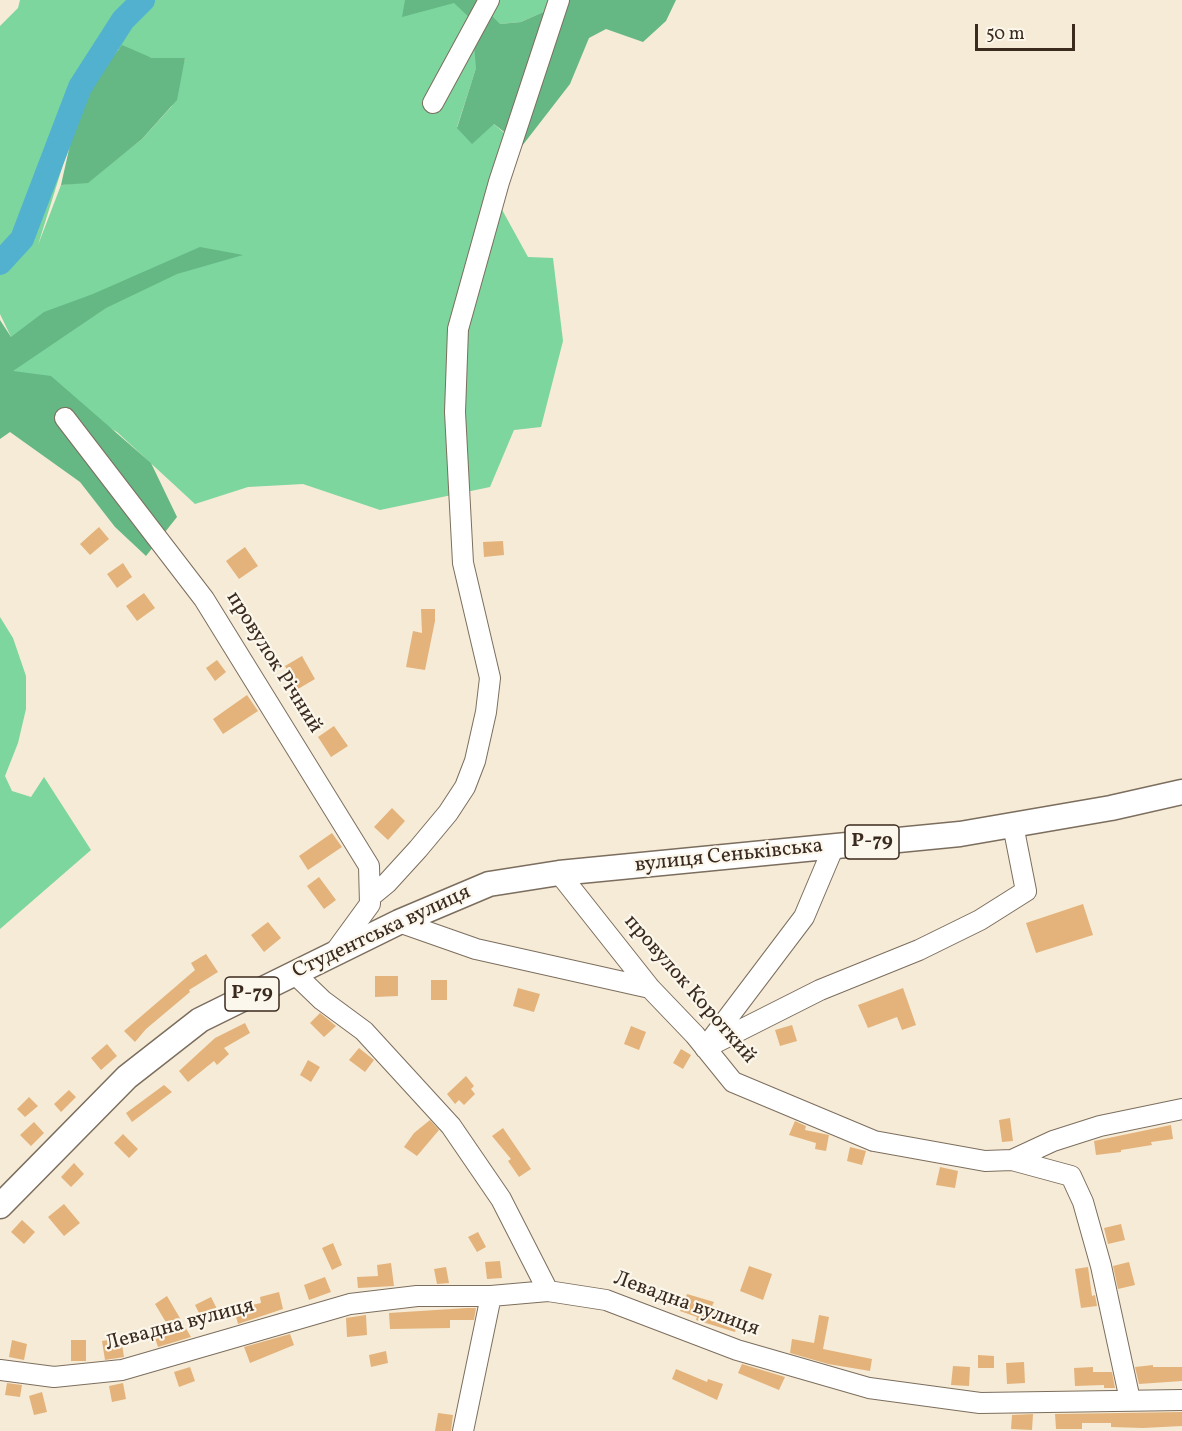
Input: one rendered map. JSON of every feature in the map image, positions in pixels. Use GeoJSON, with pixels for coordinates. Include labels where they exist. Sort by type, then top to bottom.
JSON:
{"type":"FeatureCollection","features":[{"type":"Feature","properties":{"kind":"main road","name":"вулиця Сенькiвська"},"geometry":{"type":"LineString","coordinates":[[559,873],[960,834],[1111,808],[1182,792]]}},
{"type":"Feature","properties":{"kind":"main road","name":"Студентська вулиця"},"geometry":{"type":"LineString","coordinates":[[0,1206],[127,1077],[200,1020],[335,952],[489,884],[559,873]]}},
{"type":"Feature","properties":{"kind":"street"},"geometry":{"type":"LineString","coordinates":[[433,103],[489,0]]}},
{"type":"Feature","properties":{"kind":"street"},"geometry":{"type":"LineString","coordinates":[[370,897],[387,883],[418,849],[459,796],[475,761],[486,712],[490,678],[463,562],[455,412],[458,328],[499,183],[536,64],[559,0]]}},
{"type":"Feature","properties":{"kind":"street","name":"провулок Рiчний"},"geometry":{"type":"LineString","coordinates":[[65,418],[204,599],[369,866],[370,897],[366,911],[335,952]]}},
{"type":"Feature","properties":{"kind":"street"},"geometry":{"type":"LineString","coordinates":[[705,1048],[820,990],[919,950],[980,920],[1026,891],[1013,825]]}},
{"type":"Feature","properties":{"kind":"street"},"geometry":{"type":"LineString","coordinates":[[705,1048],[804,917],[834,846]]}},
{"type":"Feature","properties":{"kind":"street","name":"провулок Короткий"},"geometry":{"type":"LineString","coordinates":[[559,873],[650,988],[733,1082],[874,1142],[985,1161],[1012,1160],[1053,1141],[1100,1126],[1182,1109]]}},
{"type":"Feature","properties":{"kind":"street"},"geometry":{"type":"LineString","coordinates":[[399,922],[476,949],[650,988]]}},
{"type":"Feature","properties":{"kind":"street"},"geometry":{"type":"LineString","coordinates":[[294,973],[322,999],[364,1031],[452,1126],[501,1199],[548,1291]]}},
{"type":"Feature","properties":{"kind":"street"},"geometry":{"type":"LineString","coordinates":[[1012,1160],[1071,1176],[1083,1202],[1101,1266],[1130,1400]]}},
{"type":"Feature","properties":{"kind":"street","name":"Левадна вулиця"},"geometry":{"type":"LineString","coordinates":[[0,1370],[54,1377],[122,1370],[350,1304],[417,1296],[491,1296],[548,1291],[606,1300],[737,1350],[868,1388],[980,1403],[1182,1400]]}},
{"type":"Feature","properties":{"kind":"street"},"geometry":{"type":"LineString","coordinates":[[463,1431],[491,1296]]}},
{"type":"Feature","properties":{"kind":"green space"},"geometry":{"type":"Polygon","coordinates":[[[20,0],[570,0],[521,22],[500,24],[480,56],[457,127],[494,124],[512,140],[495,197],[528,257],[553,258],[563,341],[541,427],[514,430],[490,487],[380,510],[303,484],[248,487],[195,504],[117,432],[12,372],[11,337],[0,314],[0,26],[18,8],[20,0]],[[116,48],[72,136],[38,245],[61,185],[88,182],[142,139],[172,106],[185,58],[152,58],[116,48]]]}},
{"type":"Feature","properties":{"kind":"green space"},"geometry":{"type":"Polygon","coordinates":[[[405,0],[483,0],[483,7],[500,24],[521,22],[570,0],[676,0],[666,21],[643,42],[606,29],[589,38],[570,84],[522,146],[494,124],[472,144],[457,128],[476,68],[472,20],[454,3],[402,17],[405,0]]]}},
{"type":"Feature","properties":{"kind":"green space"},"geometry":{"type":"Polygon","coordinates":[[[122,45],[152,58],[185,58],[177,100],[142,139],[88,183],[61,185],[72,136],[93,82],[122,45]]]}},
{"type":"Feature","properties":{"kind":"green space"},"geometry":{"type":"Polygon","coordinates":[[[200,247],[243,255],[177,274],[106,308],[13,371],[51,376],[151,463],[177,517],[146,556],[115,527],[80,482],[10,432],[0,439],[0,320],[11,337],[44,312],[93,294],[200,247]]]}},
{"type":"Feature","properties":{"kind":"green space"},"geometry":{"type":"Polygon","coordinates":[[[0,617],[13,638],[26,676],[26,709],[18,743],[5,776],[12,791],[31,797],[44,777],[91,850],[0,929],[0,617]]]}},
{"type":"Feature","properties":{"kind":"building"},"geometry":{"type":"Polygon","coordinates":[[[99,527],[109,539],[90,555],[80,544],[99,527]]]}},
{"type":"Feature","properties":{"kind":"building"},"geometry":{"type":"Polygon","coordinates":[[[503,541],[504,555],[484,557],[483,542],[503,541]]]}},
{"type":"Feature","properties":{"kind":"building"},"geometry":{"type":"Polygon","coordinates":[[[245,547],[258,566],[239,579],[226,561],[245,547]]]}},
{"type":"Feature","properties":{"kind":"building"},"geometry":{"type":"Polygon","coordinates":[[[123,563],[132,577],[117,588],[107,574],[123,563]]]}},
{"type":"Feature","properties":{"kind":"building"},"geometry":{"type":"Polygon","coordinates":[[[144,593],[155,608],[137,621],[126,606],[144,593]]]}},
{"type":"Feature","properties":{"kind":"building"},"geometry":{"type":"Polygon","coordinates":[[[421,609],[435,609],[435,621],[425,670],[406,667],[413,631],[422,633],[421,609]]]}},
{"type":"Feature","properties":{"kind":"building"},"geometry":{"type":"Polygon","coordinates":[[[302,656],[315,679],[298,689],[285,666],[302,656]]]}},
{"type":"Feature","properties":{"kind":"building"},"geometry":{"type":"Polygon","coordinates":[[[217,660],[226,672],[215,681],[206,668],[217,660]]]}},
{"type":"Feature","properties":{"kind":"building"},"geometry":{"type":"Polygon","coordinates":[[[247,695],[258,711],[223,734],[213,719],[247,695]]]}},
{"type":"Feature","properties":{"kind":"building"},"geometry":{"type":"Polygon","coordinates":[[[334,726],[348,746],[331,757],[318,737],[334,726]]]}},
{"type":"Feature","properties":{"kind":"building"},"geometry":{"type":"Polygon","coordinates":[[[392,808],[405,821],[388,840],[374,827],[392,808]]]}},
{"type":"Feature","properties":{"kind":"building"},"geometry":{"type":"Polygon","coordinates":[[[332,833],[342,847],[308,870],[299,856],[332,833]]]}},
{"type":"Feature","properties":{"kind":"building"},"geometry":{"type":"Polygon","coordinates":[[[319,877],[336,900],[324,909],[307,886],[319,877]]]}},
{"type":"Feature","properties":{"kind":"building"},"geometry":{"type":"Polygon","coordinates":[[[1083,904],[1093,935],[1036,953],[1026,923],[1083,904]]]}},
{"type":"Feature","properties":{"kind":"building"},"geometry":{"type":"Polygon","coordinates":[[[268,922],[281,938],[264,952],[251,935],[268,922]]]}},
{"type":"Feature","properties":{"kind":"building"},"geometry":{"type":"Polygon","coordinates":[[[206,954],[218,972],[189,990],[190,992],[146,1029],[135,1042],[124,1031],[195,970],[191,963],[206,954]]]}},
{"type":"Feature","properties":{"kind":"building"},"geometry":{"type":"Polygon","coordinates":[[[375,976],[398,976],[398,996],[375,997],[375,976]]]}},
{"type":"Feature","properties":{"kind":"building"},"geometry":{"type":"Polygon","coordinates":[[[431,980],[447,980],[447,1000],[431,1000],[431,980]]]}},
{"type":"Feature","properties":{"kind":"building"},"geometry":{"type":"Polygon","coordinates":[[[518,988],[540,994],[534,1012],[513,1006],[518,988]]]}},
{"type":"Feature","properties":{"kind":"building"},"geometry":{"type":"Polygon","coordinates":[[[903,988],[916,1025],[902,1030],[897,1017],[868,1028],[858,1005],[903,988]]]}},
{"type":"Feature","properties":{"kind":"building"},"geometry":{"type":"Polygon","coordinates":[[[320,1013],[336,1026],[324,1037],[310,1023],[320,1013]]]}},
{"type":"Feature","properties":{"kind":"building"},"geometry":{"type":"Polygon","coordinates":[[[245,1023],[250,1033],[224,1048],[229,1054],[217,1065],[214,1061],[188,1082],[179,1071],[215,1038],[245,1023]]]}},
{"type":"Feature","properties":{"kind":"building"},"geometry":{"type":"Polygon","coordinates":[[[792,1025],[797,1041],[780,1046],[775,1030],[792,1025]]]}},
{"type":"Feature","properties":{"kind":"building"},"geometry":{"type":"Polygon","coordinates":[[[631,1026],[646,1032],[639,1050],[624,1044],[631,1026]]]}},
{"type":"Feature","properties":{"kind":"building"},"geometry":{"type":"Polygon","coordinates":[[[107,1044],[117,1056],[101,1070],[91,1058],[107,1044]]]}},
{"type":"Feature","properties":{"kind":"building"},"geometry":{"type":"Polygon","coordinates":[[[359,1048],[374,1060],[365,1072],[349,1060],[359,1048]]]}},
{"type":"Feature","properties":{"kind":"building"},"geometry":{"type":"Polygon","coordinates":[[[681,1049],[691,1055],[683,1069],[673,1063],[681,1049]]]}},
{"type":"Feature","properties":{"kind":"building"},"geometry":{"type":"Polygon","coordinates":[[[308,1060],[320,1067],[311,1082],[300,1075],[308,1060]]]}},
{"type":"Feature","properties":{"kind":"building"},"geometry":{"type":"Polygon","coordinates":[[[466,1076],[474,1086],[471,1089],[475,1094],[464,1105],[459,1100],[455,1104],[447,1094],[466,1076]]]}},
{"type":"Feature","properties":{"kind":"building"},"geometry":{"type":"Polygon","coordinates":[[[164,1085],[172,1092],[132,1122],[126,1113],[164,1085]]]}},
{"type":"Feature","properties":{"kind":"building"},"geometry":{"type":"Polygon","coordinates":[[[69,1090],[76,1097],[61,1112],[54,1104],[69,1090]]]}},
{"type":"Feature","properties":{"kind":"building"},"geometry":{"type":"Polygon","coordinates":[[[29,1097],[38,1106],[25,1117],[17,1109],[29,1097]]]}},
{"type":"Feature","properties":{"kind":"building"},"geometry":{"type":"Polygon","coordinates":[[[1010,1118],[1013,1141],[1002,1142],[999,1120],[1010,1118]]]}},
{"type":"Feature","properties":{"kind":"building"},"geometry":{"type":"Polygon","coordinates":[[[430,1120],[439,1130],[417,1156],[404,1147],[414,1133],[430,1120]]]}},
{"type":"Feature","properties":{"kind":"building"},"geometry":{"type":"Polygon","coordinates":[[[795,1121],[806,1126],[805,1130],[829,1135],[826,1151],[815,1149],[816,1143],[789,1135],[795,1121]]]}},
{"type":"Feature","properties":{"kind":"building"},"geometry":{"type":"Polygon","coordinates":[[[34,1122],[44,1133],[31,1146],[20,1135],[34,1122]]]}},
{"type":"Feature","properties":{"kind":"building"},"geometry":{"type":"Polygon","coordinates":[[[1171,1125],[1173,1139],[1151,1142],[1152,1145],[1121,1150],[1121,1152],[1096,1155],[1094,1141],[1171,1125]]]}},
{"type":"Feature","properties":{"kind":"building"},"geometry":{"type":"Polygon","coordinates":[[[503,1128],[531,1169],[519,1177],[508,1161],[511,1159],[492,1136],[503,1128]]]}},
{"type":"Feature","properties":{"kind":"building"},"geometry":{"type":"Polygon","coordinates":[[[123,1134],[138,1149],[129,1158],[114,1143],[123,1134]]]}},
{"type":"Feature","properties":{"kind":"building"},"geometry":{"type":"Polygon","coordinates":[[[850,1147],[866,1151],[862,1165],[847,1161],[850,1147]]]}},
{"type":"Feature","properties":{"kind":"building"},"geometry":{"type":"Polygon","coordinates":[[[74,1163],[84,1174],[71,1187],[61,1177],[74,1163]]]}},
{"type":"Feature","properties":{"kind":"building"},"geometry":{"type":"Polygon","coordinates":[[[940,1167],[958,1171],[955,1188],[936,1185],[940,1167]]]}},
{"type":"Feature","properties":{"kind":"building"},"geometry":{"type":"Polygon","coordinates":[[[64,1204],[80,1223],[64,1236],[48,1217],[64,1204]]]}},
{"type":"Feature","properties":{"kind":"building"},"geometry":{"type":"Polygon","coordinates":[[[22,1220],[35,1232],[24,1244],[11,1232],[22,1220]]]}},
{"type":"Feature","properties":{"kind":"building"},"geometry":{"type":"Polygon","coordinates":[[[1121,1224],[1125,1240],[1108,1244],[1104,1228],[1121,1224]]]}},
{"type":"Feature","properties":{"kind":"building"},"geometry":{"type":"Polygon","coordinates":[[[478,1232],[486,1247],[477,1252],[468,1237],[478,1232]]]}},
{"type":"Feature","properties":{"kind":"building"},"geometry":{"type":"Polygon","coordinates":[[[333,1243],[342,1265],[332,1270],[322,1248],[333,1243]]]}},
{"type":"Feature","properties":{"kind":"building"},"geometry":{"type":"Polygon","coordinates":[[[500,1261],[502,1278],[487,1279],[485,1262],[500,1261]]]}},
{"type":"Feature","properties":{"kind":"building"},"geometry":{"type":"Polygon","coordinates":[[[1129,1262],[1135,1285],[1118,1289],[1113,1266],[1129,1262]]]}},
{"type":"Feature","properties":{"kind":"building"},"geometry":{"type":"Polygon","coordinates":[[[391,1263],[394,1286],[358,1288],[357,1277],[378,1276],[377,1265],[391,1263]]]}},
{"type":"Feature","properties":{"kind":"building"},"geometry":{"type":"Polygon","coordinates":[[[749,1266],[772,1274],[763,1300],[740,1291],[749,1266]]]}},
{"type":"Feature","properties":{"kind":"building"},"geometry":{"type":"Polygon","coordinates":[[[446,1267],[449,1283],[437,1284],[434,1269],[446,1267]]]}},
{"type":"Feature","properties":{"kind":"building"},"geometry":{"type":"Polygon","coordinates":[[[1088,1267],[1092,1296],[1095,1295],[1097,1306],[1081,1308],[1075,1269],[1088,1267]]]}},
{"type":"Feature","properties":{"kind":"building"},"geometry":{"type":"Polygon","coordinates":[[[325,1277],[331,1292],[309,1300],[304,1285],[325,1277]]]}},
{"type":"Feature","properties":{"kind":"building"},"geometry":{"type":"Polygon","coordinates":[[[279,1292],[283,1309],[238,1324],[234,1309],[261,1303],[260,1297],[279,1292]]]}},
{"type":"Feature","properties":{"kind":"building"},"geometry":{"type":"Polygon","coordinates":[[[687,1294],[714,1302],[712,1306],[740,1316],[735,1332],[696,1320],[697,1317],[680,1311],[687,1294]]]}},
{"type":"Feature","properties":{"kind":"building"},"geometry":{"type":"Polygon","coordinates":[[[167,1296],[191,1337],[158,1347],[154,1335],[170,1329],[155,1304],[167,1296]]]}},
{"type":"Feature","properties":{"kind":"building"},"geometry":{"type":"Polygon","coordinates":[[[211,1297],[218,1311],[202,1319],[195,1305],[211,1297]]]}},
{"type":"Feature","properties":{"kind":"building"},"geometry":{"type":"Polygon","coordinates":[[[476,1308],[474,1320],[450,1320],[450,1328],[390,1329],[389,1313],[476,1308]]]}},
{"type":"Feature","properties":{"kind":"building"},"geometry":{"type":"Polygon","coordinates":[[[366,1315],[367,1335],[347,1337],[346,1318],[366,1315]]]}},
{"type":"Feature","properties":{"kind":"building"},"geometry":{"type":"Polygon","coordinates":[[[819,1315],[829,1317],[823,1349],[872,1359],[870,1371],[828,1364],[790,1353],[792,1339],[814,1343],[819,1315]]]}},
{"type":"Feature","properties":{"kind":"building"},"geometry":{"type":"Polygon","coordinates":[[[290,1334],[294,1345],[250,1363],[244,1347],[290,1334]]]}},
{"type":"Feature","properties":{"kind":"building"},"geometry":{"type":"Polygon","coordinates":[[[121,1338],[124,1357],[105,1360],[102,1341],[121,1338]]]}},
{"type":"Feature","properties":{"kind":"building"},"geometry":{"type":"Polygon","coordinates":[[[12,1340],[27,1344],[24,1360],[9,1357],[12,1340]]]}},
{"type":"Feature","properties":{"kind":"building"},"geometry":{"type":"Polygon","coordinates":[[[71,1340],[86,1340],[86,1361],[71,1361],[71,1340]]]}},
{"type":"Feature","properties":{"kind":"building"},"geometry":{"type":"Polygon","coordinates":[[[386,1351],[388,1363],[371,1367],[369,1355],[386,1351]]]}},
{"type":"Feature","properties":{"kind":"building"},"geometry":{"type":"Polygon","coordinates":[[[978,1355],[994,1356],[994,1368],[978,1368],[978,1355]]]}},
{"type":"Feature","properties":{"kind":"building"},"geometry":{"type":"Polygon","coordinates":[[[1024,1362],[1025,1383],[1007,1384],[1006,1363],[1024,1362]]]}},
{"type":"Feature","properties":{"kind":"building"},"geometry":{"type":"Polygon","coordinates":[[[742,1364],[785,1377],[779,1390],[738,1373],[742,1364]]]}},
{"type":"Feature","properties":{"kind":"building"},"geometry":{"type":"Polygon","coordinates":[[[1153,1365],[1153,1367],[1182,1367],[1182,1381],[1139,1384],[1135,1367],[1153,1365]]]}},
{"type":"Feature","properties":{"kind":"building"},"geometry":{"type":"Polygon","coordinates":[[[953,1366],[970,1367],[969,1386],[951,1385],[953,1366]]]}},
{"type":"Feature","properties":{"kind":"building"},"geometry":{"type":"Polygon","coordinates":[[[190,1367],[195,1381],[179,1387],[174,1372],[190,1367]]]}},
{"type":"Feature","properties":{"kind":"building"},"geometry":{"type":"Polygon","coordinates":[[[1093,1367],[1093,1372],[1112,1372],[1115,1388],[1104,1388],[1104,1385],[1075,1386],[1074,1368],[1093,1367]]]}},
{"type":"Feature","properties":{"kind":"building"},"geometry":{"type":"Polygon","coordinates":[[[676,1369],[707,1382],[708,1379],[723,1384],[717,1400],[672,1379],[676,1369]]]}},
{"type":"Feature","properties":{"kind":"building"},"geometry":{"type":"Polygon","coordinates":[[[7,1383],[22,1385],[20,1397],[5,1395],[7,1383]]]}},
{"type":"Feature","properties":{"kind":"building"},"geometry":{"type":"Polygon","coordinates":[[[123,1383],[126,1399],[112,1402],[109,1386],[123,1383]]]}},
{"type":"Feature","properties":{"kind":"building"},"geometry":{"type":"Polygon","coordinates":[[[42,1392],[47,1412],[34,1415],[29,1396],[42,1392]]]}},
{"type":"Feature","properties":{"kind":"building"},"geometry":{"type":"Polygon","coordinates":[[[1182,1412],[1182,1426],[1143,1428],[1111,1427],[1111,1423],[1082,1423],[1082,1429],[1056,1429],[1055,1414],[1182,1412]]]}},
{"type":"Feature","properties":{"kind":"building"},"geometry":{"type":"Polygon","coordinates":[[[438,1413],[453,1415],[451,1431],[435,1431],[438,1413]]]}},
{"type":"Feature","properties":{"kind":"building"},"geometry":{"type":"Polygon","coordinates":[[[1033,1414],[1032,1430],[1011,1429],[1012,1415],[1033,1414]]]}},
{"type":"Feature","properties":{"kind":"waterway"},"geometry":{"type":"LineString","coordinates":[[0,263],[22,239],[80,87],[123,20],[143,0]]}}]}
